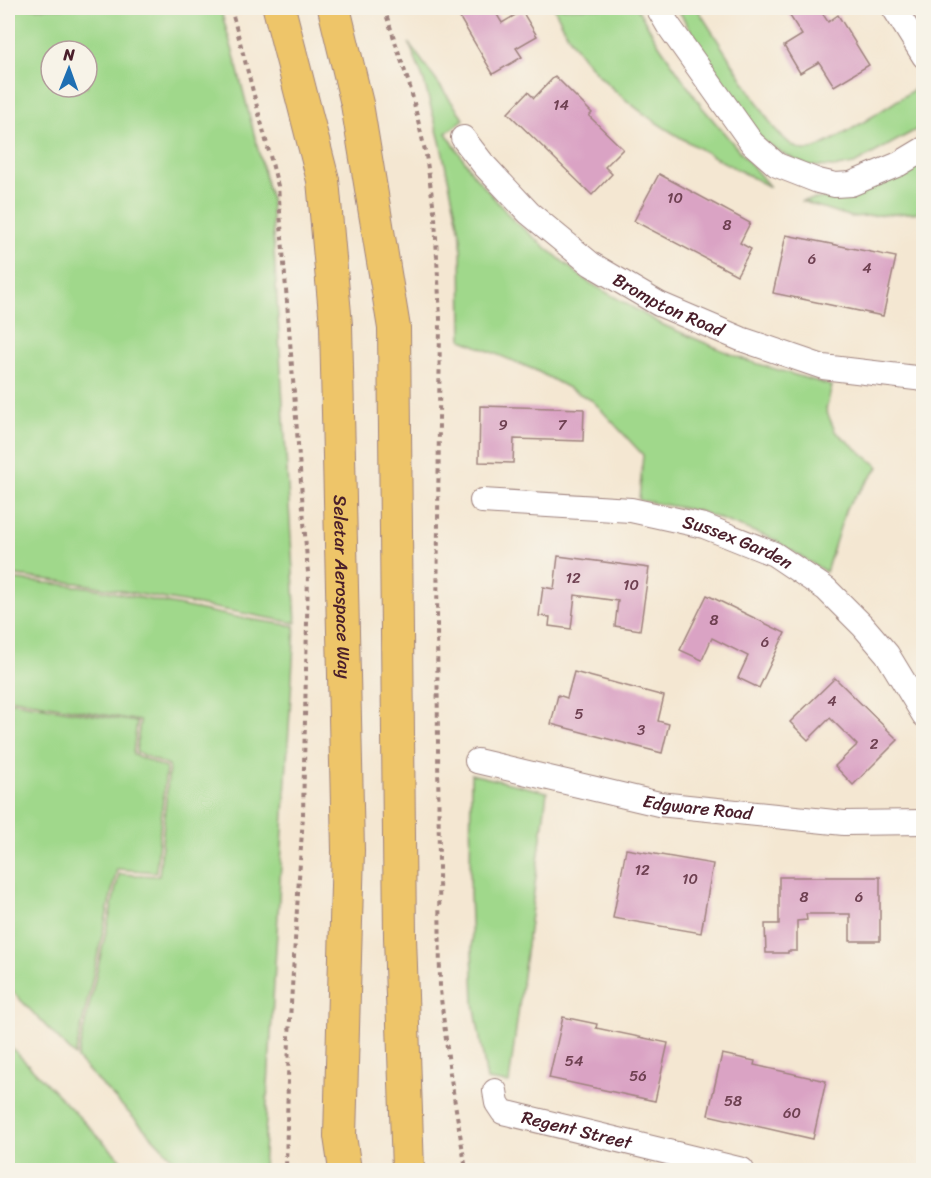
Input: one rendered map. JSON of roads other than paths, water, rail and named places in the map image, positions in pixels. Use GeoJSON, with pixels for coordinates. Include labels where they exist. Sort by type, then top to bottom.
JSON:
{"type":"FeatureCollection","features":[{"type":"Feature","properties":{"kind":"main road","name":"Seletar Aerospace Way"},"geometry":{"type":"LineString","coordinates":[[279,8],[323,180],[336,325],[348,838],[340,1136],[345,1170]]}},
{"type":"Feature","properties":{"kind":"main road"},"geometry":{"type":"LineString","coordinates":[[334,8],[357,104],[393,328],[400,937],[408,1170]]}},
{"type":"Feature","properties":{"kind":"main road"},"geometry":{"type":"LineString","coordinates":[[333,1170],[340,1136]]}},
{"type":"Feature","properties":{"kind":"street"},"geometry":{"type":"LineString","coordinates":[[658,8],[752,143],[777,165],[818,181],[835,185],[851,184],[899,164],[924,149]]}},
{"type":"Feature","properties":{"kind":"street"},"geometry":{"type":"LineString","coordinates":[[894,8],[924,57]]}},
{"type":"Feature","properties":{"kind":"street","name":"Brompton Road"},"geometry":{"type":"LineString","coordinates":[[464,138],[484,165],[529,213],[591,264],[659,304],[741,339],[823,367],[924,379]]}},
{"type":"Feature","properties":{"kind":"street","name":"Sussex Garden"},"geometry":{"type":"LineString","coordinates":[[482,501],[631,510],[704,526],[774,554],[826,589],[863,626],[887,654],[924,715]]}},
{"type":"Feature","properties":{"kind":"street","name":"Edgware Road"},"geometry":{"type":"LineString","coordinates":[[477,761],[659,804],[844,823],[924,822]]}},
{"type":"Feature","properties":{"kind":"street","name":"Regent Street"},"geometry":{"type":"LineString","coordinates":[[495,1091],[497,1104],[503,1112],[742,1170]]}}]}
